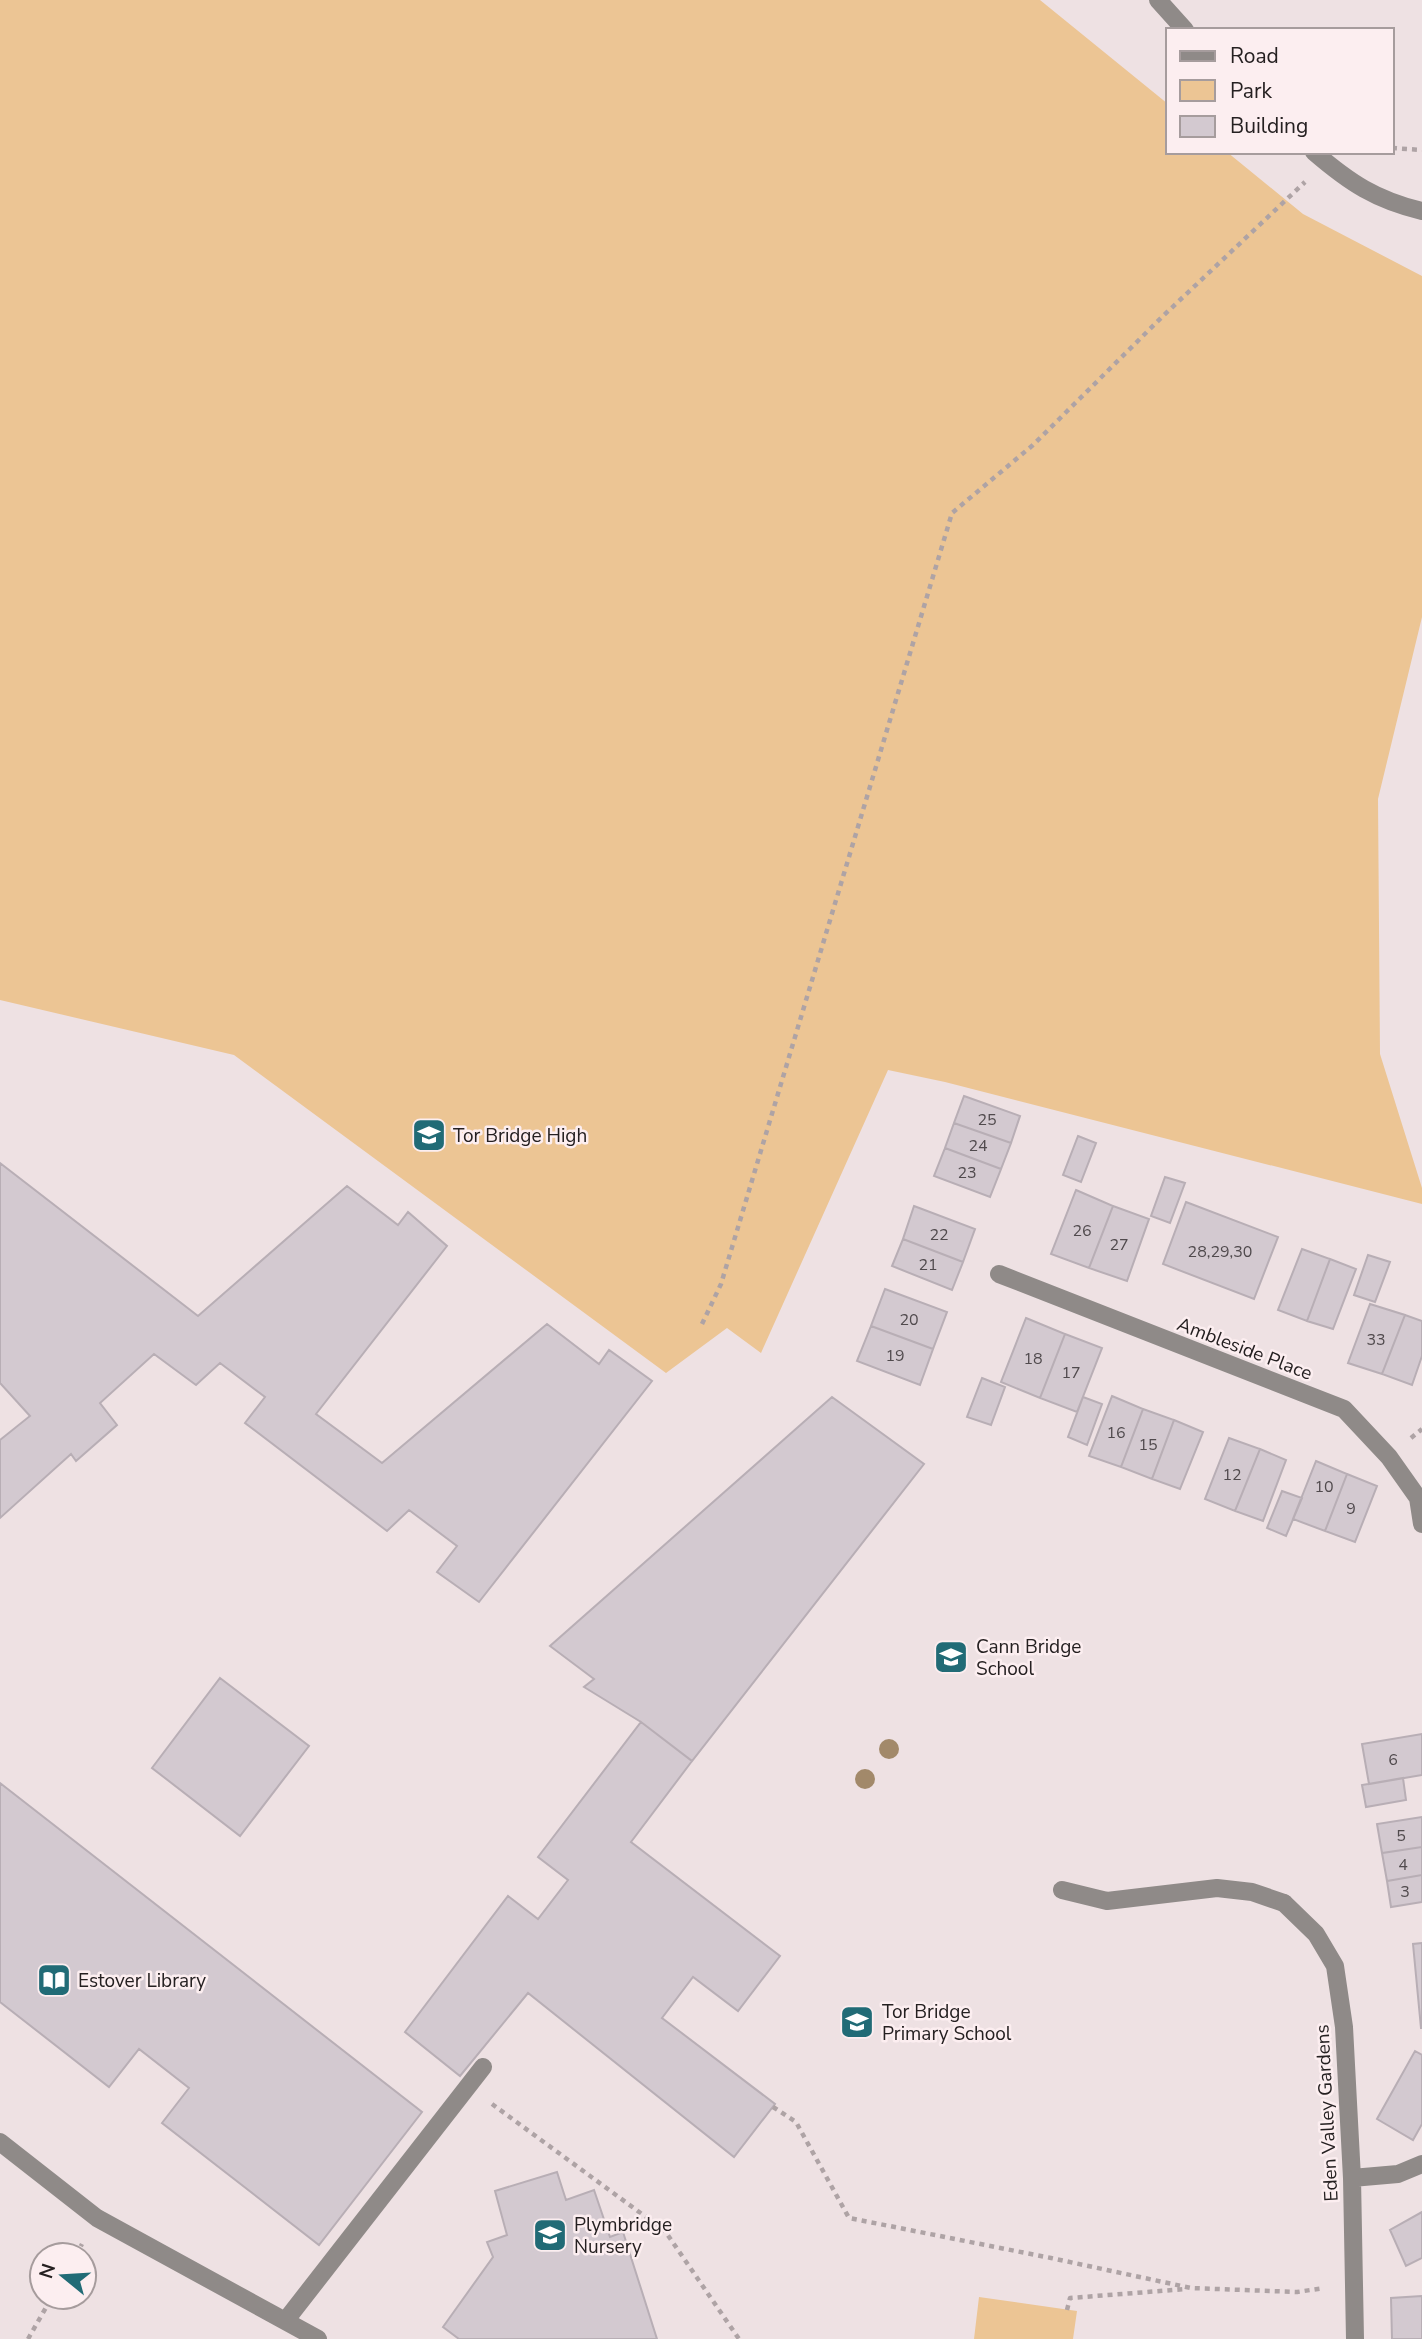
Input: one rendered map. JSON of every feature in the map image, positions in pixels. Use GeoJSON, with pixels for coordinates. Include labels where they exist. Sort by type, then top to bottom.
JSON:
{"type":"FeatureCollection","features":[{"type":"Feature","properties":{"kind":"street"},"geometry":{"type":"LineString","coordinates":[[1158,0],[1183,28]]}},
{"type":"Feature","properties":{"kind":"street"},"geometry":{"type":"LineString","coordinates":[[1320,157],[1344,178],[1391,203],[1422,211]]}},
{"type":"Feature","properties":{"kind":"street","name":"Ambleside Place"},"geometry":{"type":"LineString","coordinates":[[999,1274],[1344,1409],[1389,1457],[1418,1498],[1422,1524]]}},
{"type":"Feature","properties":{"kind":"street","name":"Eden Valley Gardens"},"geometry":{"type":"LineString","coordinates":[[1062,1891],[1107,1901],[1217,1888],[1252,1892],[1284,1903],[1316,1934],[1335,1966],[1344,2026],[1352,2178],[1355,2339]]}},
{"type":"Feature","properties":{"kind":"street"},"geometry":{"type":"LineString","coordinates":[[286,2320],[483,2067]]}},
{"type":"Feature","properties":{"kind":"street"},"geometry":{"type":"LineString","coordinates":[[0,2142],[97,2218],[318,2339]]}},
{"type":"Feature","properties":{"kind":"street"},"geometry":{"type":"LineString","coordinates":[[1352,2178],[1398,2174],[1422,2164]]}},
{"type":"Feature","properties":{"kind":"path"},"geometry":{"type":"LineString","coordinates":[[1394,148],[1422,150]]}},
{"type":"Feature","properties":{"kind":"path"},"geometry":{"type":"LineString","coordinates":[[702,1324],[721,1284],[952,513],[1033,445],[1320,157]]}},
{"type":"Feature","properties":{"kind":"path"},"geometry":{"type":"LineString","coordinates":[[468,2087],[664,2231],[739,2339]]}},
{"type":"Feature","properties":{"kind":"path"},"geometry":{"type":"LineString","coordinates":[[773,2107],[796,2122],[849,2218],[1191,2288]]}},
{"type":"Feature","properties":{"kind":"path"},"geometry":{"type":"LineString","coordinates":[[1067,2310],[1070,2298],[1191,2288],[1297,2292],[1353,2284]]}},
{"type":"Feature","properties":{"kind":"path"},"geometry":{"type":"LineString","coordinates":[[28,2339],[44,2311]]}},
{"type":"Feature","properties":{"kind":"green space","name":"Tor Bridge High"},"geometry":{"type":"Polygon","coordinates":[[[0,0],[1040,0],[1166,102],[1166,154],[1229,154],[1303,214],[1422,276],[1422,617],[1378,799],[1380,1054],[1422,1188],[1422,1204],[945,1082],[888,1070],[761,1353],[727,1328],[666,1373],[234,1055],[0,1000],[0,0]]]}},
{"type":"Feature","properties":{"kind":"green space"},"geometry":{"type":"Polygon","coordinates":[[[979,2297],[1077,2311],[1073,2339],[974,2339],[979,2297]]]}},
{"type":"Feature","properties":{"kind":"building"},"geometry":{"type":"Polygon","coordinates":[[[964,1096],[1020,1116],[1011,1143],[954,1123],[964,1096]]]}},
{"type":"Feature","properties":{"kind":"building"},"geometry":{"type":"Polygon","coordinates":[[[954,1123],[1011,1143],[1001,1169],[945,1148],[954,1123]]]}},
{"type":"Feature","properties":{"kind":"building"},"geometry":{"type":"Polygon","coordinates":[[[1078,1136],[1096,1143],[1081,1182],[1063,1175],[1078,1136]]]}},
{"type":"Feature","properties":{"kind":"building"},"geometry":{"type":"Polygon","coordinates":[[[945,1148],[1001,1169],[990,1197],[934,1176],[945,1148]]]}},
{"type":"Feature","properties":{"kind":"building"},"geometry":{"type":"Polygon","coordinates":[[[0,1163],[198,1316],[347,1186],[398,1225],[408,1212],[447,1246],[316,1414],[382,1463],[547,1324],[599,1364],[609,1350],[652,1381],[479,1602],[437,1572],[457,1546],[409,1510],[387,1531],[245,1423],[265,1397],[220,1363],[196,1385],[154,1354],[100,1403],[117,1425],[76,1461],[71,1454],[0,1518],[0,1440],[30,1416],[0,1383],[0,1163]]]}},
{"type":"Feature","properties":{"kind":"building"},"geometry":{"type":"Polygon","coordinates":[[[1165,1177],[1185,1183],[1170,1223],[1151,1216],[1165,1177]]]}},
{"type":"Feature","properties":{"kind":"building"},"geometry":{"type":"Polygon","coordinates":[[[1076,1190],[1113,1206],[1089,1268],[1051,1254],[1076,1190]]]}},
{"type":"Feature","properties":{"kind":"building"},"geometry":{"type":"Polygon","coordinates":[[[1186,1202],[1278,1237],[1254,1299],[1163,1264],[1186,1202]]]}},
{"type":"Feature","properties":{"kind":"building"},"geometry":{"type":"Polygon","coordinates":[[[914,1206],[975,1229],[963,1262],[903,1239],[914,1206]]]}},
{"type":"Feature","properties":{"kind":"building"},"geometry":{"type":"Polygon","coordinates":[[[1113,1206],[1149,1219],[1127,1281],[1089,1268],[1113,1206]]]}},
{"type":"Feature","properties":{"kind":"building"},"geometry":{"type":"Polygon","coordinates":[[[903,1239],[963,1262],[952,1290],[892,1266],[903,1239]]]}},
{"type":"Feature","properties":{"kind":"building"},"geometry":{"type":"Polygon","coordinates":[[[1302,1249],[1330,1259],[1307,1321],[1278,1310],[1302,1249]]]}},
{"type":"Feature","properties":{"kind":"building"},"geometry":{"type":"Polygon","coordinates":[[[1368,1255],[1390,1262],[1375,1302],[1354,1295],[1368,1255]]]}},
{"type":"Feature","properties":{"kind":"building"},"geometry":{"type":"Polygon","coordinates":[[[1330,1259],[1356,1269],[1333,1329],[1307,1321],[1330,1259]]]}},
{"type":"Feature","properties":{"kind":"building"},"geometry":{"type":"Polygon","coordinates":[[[885,1289],[947,1312],[933,1349],[871,1326],[885,1289]]]}},
{"type":"Feature","properties":{"kind":"building"},"geometry":{"type":"Polygon","coordinates":[[[1370,1304],[1405,1315],[1382,1374],[1348,1363],[1370,1304]]]}},
{"type":"Feature","properties":{"kind":"building"},"geometry":{"type":"Polygon","coordinates":[[[1405,1315],[1422,1321],[1422,1356],[1412,1385],[1382,1374],[1405,1315]]]}},
{"type":"Feature","properties":{"kind":"building"},"geometry":{"type":"Polygon","coordinates":[[[1026,1318],[1065,1334],[1040,1398],[1001,1382],[1026,1318]]]}},
{"type":"Feature","properties":{"kind":"building"},"geometry":{"type":"Polygon","coordinates":[[[871,1326],[933,1349],[920,1385],[857,1361],[871,1326]]]}},
{"type":"Feature","properties":{"kind":"building"},"geometry":{"type":"Polygon","coordinates":[[[1065,1334],[1102,1348],[1077,1412],[1040,1398],[1065,1334]]]}},
{"type":"Feature","properties":{"kind":"building"},"geometry":{"type":"Polygon","coordinates":[[[982,1378],[1005,1387],[991,1425],[967,1417],[982,1378]]]}},
{"type":"Feature","properties":{"kind":"building"},"geometry":{"type":"Polygon","coordinates":[[[1112,1396],[1143,1409],[1121,1467],[1089,1456],[1112,1396]]]}},
{"type":"Feature","properties":{"kind":"building"},"geometry":{"type":"Polygon","coordinates":[[[832,1397],[924,1464],[692,1761],[641,1722],[584,1687],[594,1679],[550,1646],[832,1397]]]}},
{"type":"Feature","properties":{"kind":"building"},"geometry":{"type":"Polygon","coordinates":[[[1083,1397],[1102,1404],[1087,1445],[1068,1437],[1083,1397]]]}},
{"type":"Feature","properties":{"kind":"building"},"geometry":{"type":"Polygon","coordinates":[[[1143,1409],[1174,1420],[1152,1479],[1121,1467],[1143,1409]]]}},
{"type":"Feature","properties":{"kind":"building"},"geometry":{"type":"Polygon","coordinates":[[[1174,1420],[1203,1432],[1180,1489],[1152,1479],[1174,1420]]]}},
{"type":"Feature","properties":{"kind":"building"},"geometry":{"type":"Polygon","coordinates":[[[1229,1438],[1260,1449],[1235,1511],[1205,1499],[1229,1438]]]}},
{"type":"Feature","properties":{"kind":"building"},"geometry":{"type":"Polygon","coordinates":[[[1260,1449],[1286,1460],[1263,1521],[1235,1511],[1260,1449]]]}},
{"type":"Feature","properties":{"kind":"building"},"geometry":{"type":"Polygon","coordinates":[[[1316,1461],[1347,1474],[1325,1531],[1293,1519],[1316,1461]]]}},
{"type":"Feature","properties":{"kind":"building"},"geometry":{"type":"Polygon","coordinates":[[[1347,1474],[1377,1486],[1355,1542],[1325,1531],[1347,1474]]]}},
{"type":"Feature","properties":{"kind":"building"},"geometry":{"type":"Polygon","coordinates":[[[1282,1491],[1302,1498],[1286,1536],[1267,1528],[1282,1491]]]}},
{"type":"Feature","properties":{"kind":"building"},"geometry":{"type":"Polygon","coordinates":[[[220,1678],[309,1746],[240,1836],[152,1768],[220,1678]]]}},
{"type":"Feature","properties":{"kind":"building"},"geometry":{"type":"Polygon","coordinates":[[[641,1722],[692,1761],[631,1842],[780,1956],[738,2011],[693,1977],[662,2018],[775,2104],[734,2157],[528,1993],[460,2076],[405,2032],[508,1896],[538,1919],[568,1880],[538,1857],[641,1722]]]}},
{"type":"Feature","properties":{"kind":"building"},"geometry":{"type":"Polygon","coordinates":[[[1422,1734],[1422,1775],[1369,1784],[1362,1744],[1422,1734]]]}},
{"type":"Feature","properties":{"kind":"building"},"geometry":{"type":"Polygon","coordinates":[[[1403,1778],[1406,1800],[1366,1807],[1362,1785],[1403,1778]]]}},
{"type":"Feature","properties":{"kind":"building"},"geometry":{"type":"Polygon","coordinates":[[[0,1783],[422,2112],[319,2245],[162,2123],[189,2088],[139,2049],[109,2087],[0,2002],[0,1783]]]}},
{"type":"Feature","properties":{"kind":"building"},"geometry":{"type":"Polygon","coordinates":[[[1422,1817],[1422,1847],[1382,1853],[1377,1824],[1422,1817]]]}},
{"type":"Feature","properties":{"kind":"building"},"geometry":{"type":"Polygon","coordinates":[[[1422,1847],[1422,1875],[1387,1881],[1382,1853],[1422,1847]]]}},
{"type":"Feature","properties":{"kind":"building"},"geometry":{"type":"Polygon","coordinates":[[[1422,1875],[1422,1902],[1391,1907],[1387,1881],[1422,1875]]]}},
{"type":"Feature","properties":{"kind":"building"},"geometry":{"type":"Polygon","coordinates":[[[1422,1943],[1422,2028],[1421,2028],[1413,1944],[1422,1943]]]}},
{"type":"Feature","properties":{"kind":"building"},"geometry":{"type":"Polygon","coordinates":[[[1415,2051],[1422,2055],[1422,2124],[1413,2140],[1377,2119],[1415,2051]]]}},
{"type":"Feature","properties":{"kind":"building"},"geometry":{"type":"Polygon","coordinates":[[[557,2172],[566,2200],[594,2190],[610,2237],[623,2232],[657,2339],[459,2339],[443,2327],[493,2257],[487,2242],[507,2235],[495,2191],[557,2172]]]}},
{"type":"Feature","properties":{"kind":"building"},"geometry":{"type":"Polygon","coordinates":[[[1422,2212],[1422,2258],[1406,2266],[1390,2230],[1422,2212]]]}},
{"type":"Feature","properties":{"kind":"building"},"geometry":{"type":"Polygon","coordinates":[[[1422,2296],[1422,2339],[1392,2339],[1391,2298],[1422,2296]]]}},
{"type":"Feature","properties":{"kind":"place","name":"Tor Bridge High"},"geometry":{"type":"Point","coordinates":[429,1135]}},
{"type":"Feature","properties":{"kind":"place","name":"Cann Bridge School"},"geometry":{"type":"Point","coordinates":[951,1657]}},
{"type":"Feature","properties":{"kind":"place","name":"Estover Library"},"geometry":{"type":"Point","coordinates":[54,1980]}},
{"type":"Feature","properties":{"kind":"place","name":"Tor Bridge Primary School"},"geometry":{"type":"Point","coordinates":[857,2022]}},
{"type":"Feature","properties":{"kind":"place","name":"Plymbridge Nursery"},"geometry":{"type":"Point","coordinates":[550,2235]}}]}
